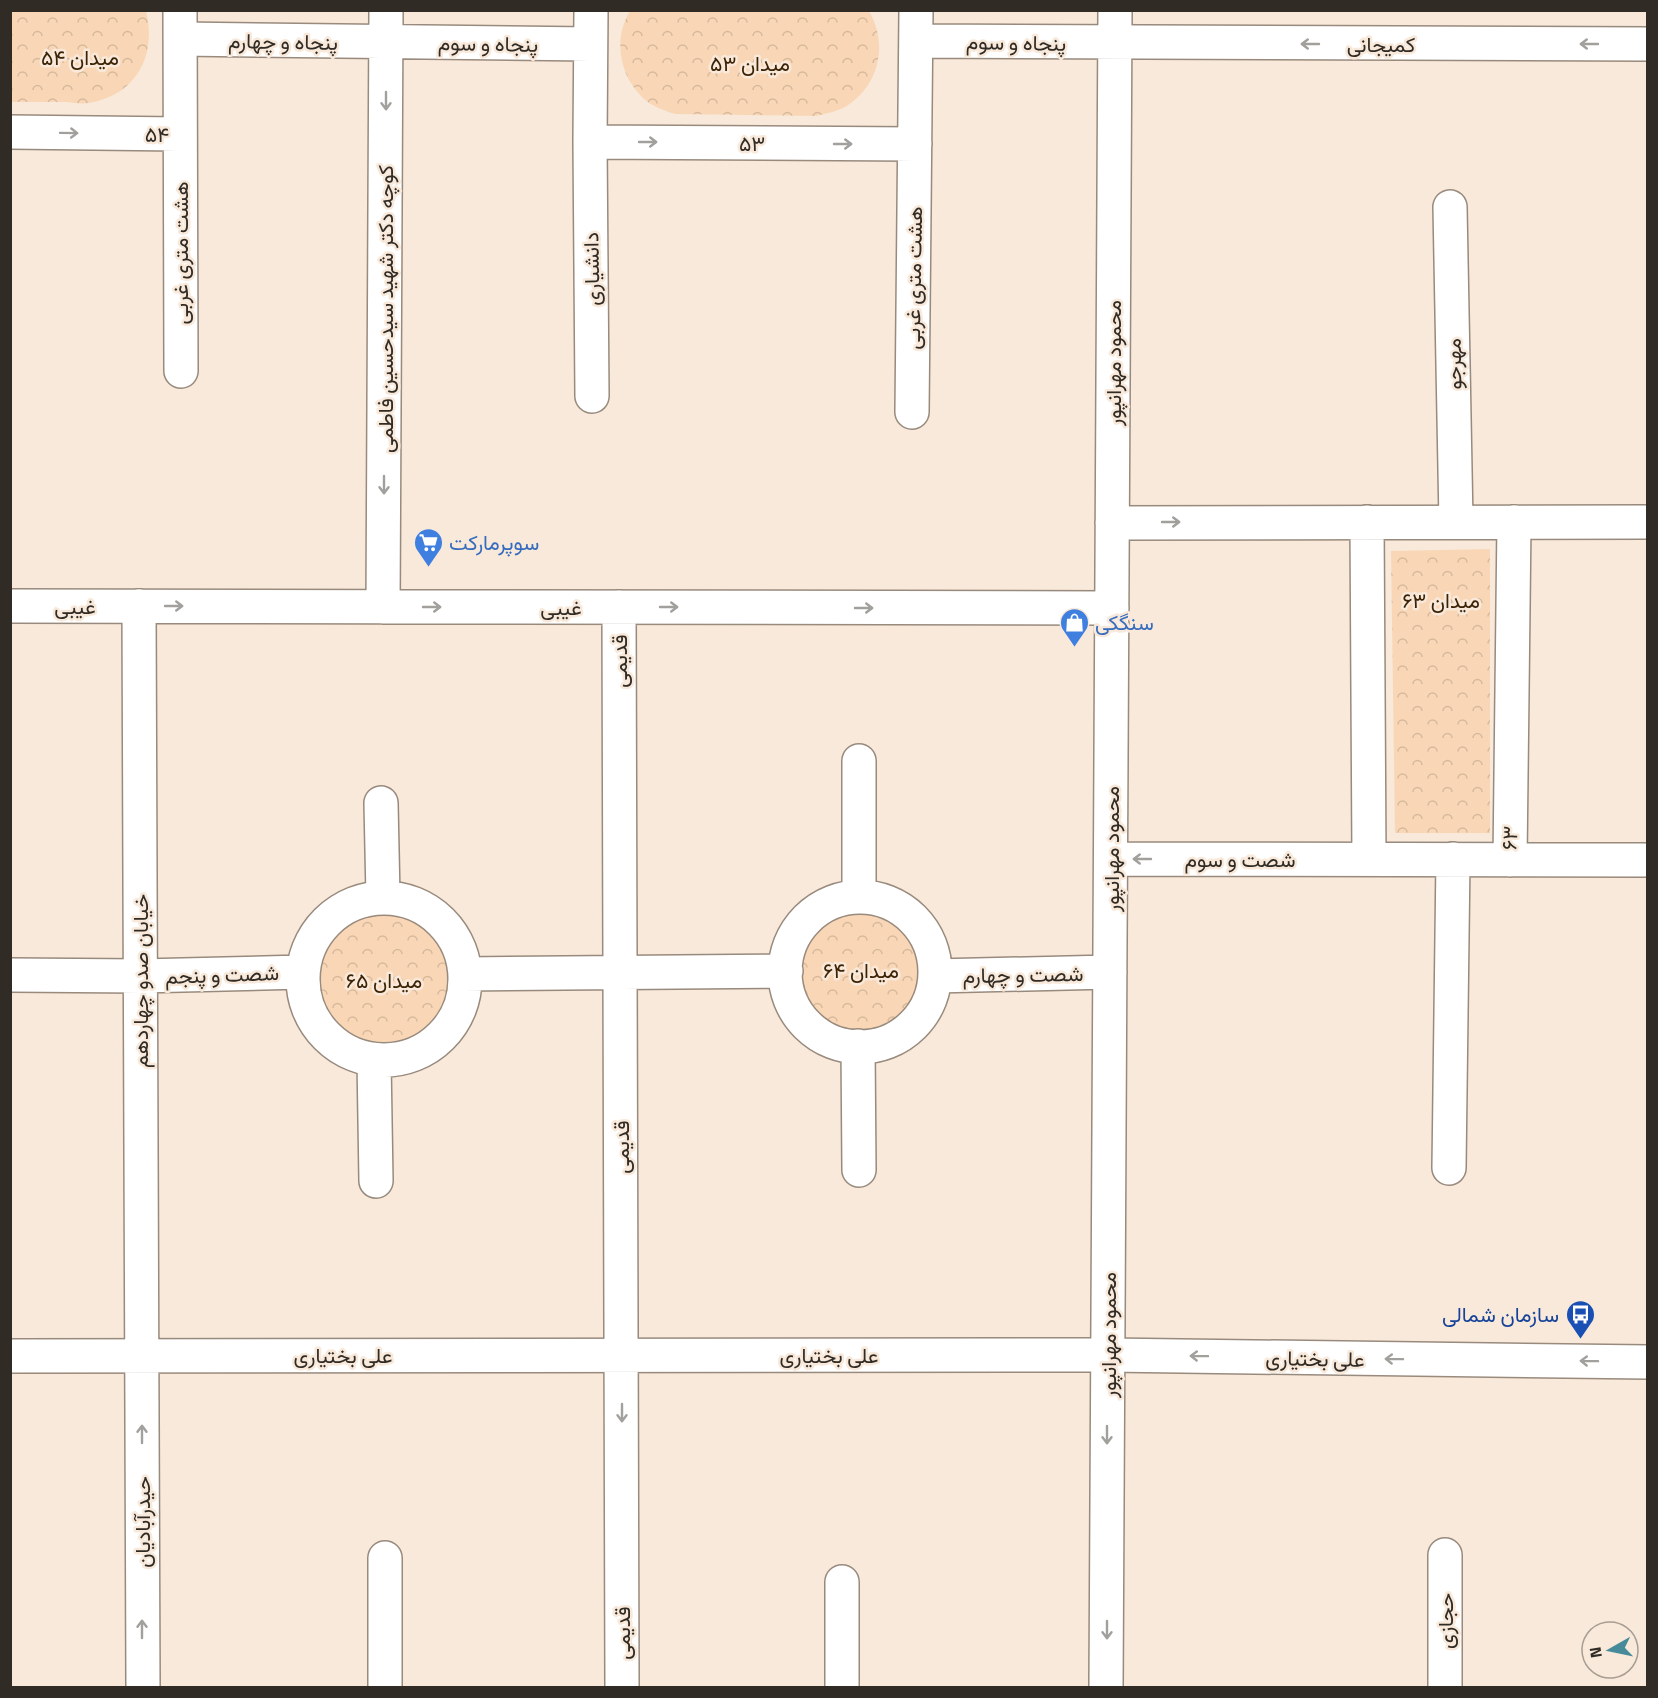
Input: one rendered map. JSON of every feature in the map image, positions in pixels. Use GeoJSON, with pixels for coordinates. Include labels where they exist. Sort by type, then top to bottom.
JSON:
{"type":"FeatureCollection","features":[{"type":"Feature","properties":{"kind":"street"},"geometry":{"type":"LineString","coordinates":[[590,142],[591,10]]}},
{"type":"Feature","properties":{"kind":"street","name":"محمود مهرانپور"},"geometry":{"type":"LineString","coordinates":[[1106,1688],[1116,10]]}},
{"type":"Feature","properties":{"kind":"street","name":"پنجاه و چهارم"},"geometry":{"type":"LineString","coordinates":[[180,25],[386,26]]}},
{"type":"Feature","properties":{"kind":"street","name":"۵۴"},"geometry":{"type":"LineString","coordinates":[[10,132],[179,134],[180,25]]}},
{"type":"Feature","properties":{"kind":"street","name":"پنجاه و سوم"},"geometry":{"type":"LineString","coordinates":[[386,26],[590,45]]}},
{"type":"Feature","properties":{"kind":"street","name":"کوچه دکتر شهید سیدحسین فاطمی"},"geometry":{"type":"LineString","coordinates":[[383,607],[386,26]]}},
{"type":"Feature","properties":{"kind":"street","name":"پنجاه و سوم"},"geometry":{"type":"LineString","coordinates":[[915,144],[916,26],[1115,44]]}},
{"type":"Feature","properties":{"kind":"street","name":"کمیجانی"},"geometry":{"type":"LineString","coordinates":[[1115,44],[1647,44]]}},
{"type":"Feature","properties":{"kind":"street","name":"هشت متری غربی"},"geometry":{"type":"LineString","coordinates":[[179,134],[181,371]]}},
{"type":"Feature","properties":{"kind":"street","name":"۵۳"},"geometry":{"type":"LineString","coordinates":[[590,142],[915,144]]}},
{"type":"Feature","properties":{"kind":"street","name":"دانشیاری"},"geometry":{"type":"LineString","coordinates":[[590,142],[592,396]]}},
{"type":"Feature","properties":{"kind":"street","name":"هشت متری غربی"},"geometry":{"type":"LineString","coordinates":[[912,412],[915,144]]}},
{"type":"Feature","properties":{"kind":"street","name":"مهرجو"},"geometry":{"type":"LineString","coordinates":[[1450,207],[1456,522]]}},
{"type":"Feature","properties":{"kind":"street"},"geometry":{"type":"LineString","coordinates":[[1367,522],[1369,860]]}},
{"type":"Feature","properties":{"kind":"street","name":"۶۳"},"geometry":{"type":"LineString","coordinates":[[1369,860],[1510,860],[1514,522]]}},
{"type":"Feature","properties":{"kind":"street"},"geometry":{"type":"LineString","coordinates":[[1112,523],[1647,522]]}},
{"type":"Feature","properties":{"kind":"street","name":"غیبی"},"geometry":{"type":"LineString","coordinates":[[10,606],[1112,608]]}},
{"type":"Feature","properties":{"kind":"street","name":"خیابان صدو چهاردهم"},"geometry":{"type":"LineString","coordinates":[[139,606],[141,1356]]}},
{"type":"Feature","properties":{"kind":"street","name":"قدیمی"},"geometry":{"type":"LineString","coordinates":[[619,607],[622,1688]]}},
{"type":"Feature","properties":{"kind":"street"},"geometry":{"type":"LineString","coordinates":[[859,761],[859,896]]}},
{"type":"Feature","properties":{"kind":"street"},"geometry":{"type":"LineString","coordinates":[[381,803],[383,897]]}},
{"type":"Feature","properties":{"kind":"street","name":"شصت و سوم"},"geometry":{"type":"LineString","coordinates":[[1111,859],[1369,860]]}},
{"type":"Feature","properties":{"kind":"street"},"geometry":{"type":"LineString","coordinates":[[1449,1168],[1454,859]]}},
{"type":"Feature","properties":{"kind":"street"},"geometry":{"type":"LineString","coordinates":[[1510,860],[1647,860]]}},
{"type":"Feature","properties":{"kind":"street"},"geometry":{"type":"LineString","coordinates":[[859,896],[883,900],[904,910],[921,927],[933,950],[936,976],[930,1001],[916,1023],[896,1038],[872,1046],[846,1046],[822,1036],[803,1020],[791,999],[786,971],[788,951],[798,930],[814,912],[835,900],[859,896]]}},
{"type":"Feature","properties":{"kind":"street"},"geometry":{"type":"LineString","coordinates":[[383,897],[407,901],[430,912],[447,928],[460,950],[465,974],[463,998],[454,1019],[440,1038],[420,1052],[398,1059],[374,1060],[350,1053],[330,1039],[314,1020],[304,997],[303,972],[308,948],[321,928],[338,911],[359,901],[383,897]]}},
{"type":"Feature","properties":{"kind":"street"},"geometry":{"type":"LineString","coordinates":[[465,974],[786,971]]}},
{"type":"Feature","properties":{"kind":"street","name":"شصت و پنجم"},"geometry":{"type":"LineString","coordinates":[[10,975],[141,976],[303,972]]}},
{"type":"Feature","properties":{"kind":"street","name":"شصت و چهارم"},"geometry":{"type":"LineString","coordinates":[[936,976],[1110,972]]}},
{"type":"Feature","properties":{"kind":"street"},"geometry":{"type":"LineString","coordinates":[[858,1046],[858,1170]]}},
{"type":"Feature","properties":{"kind":"street"},"geometry":{"type":"LineString","coordinates":[[374,1060],[376,1181]]}},
{"type":"Feature","properties":{"kind":"street","name":"علی بختیاری"},"geometry":{"type":"LineString","coordinates":[[10,1356],[1108,1355],[1647,1362]]}},
{"type":"Feature","properties":{"kind":"street","name":"حیدرآبادیان"},"geometry":{"type":"LineString","coordinates":[[141,1356],[143,1688]]}},
{"type":"Feature","properties":{"kind":"street","name":"حجازی"},"geometry":{"type":"LineString","coordinates":[[1445,1556],[1445,1688]]}},
{"type":"Feature","properties":{"kind":"street"},"geometry":{"type":"LineString","coordinates":[[385,1558],[385,1688]]}},
{"type":"Feature","properties":{"kind":"street"},"geometry":{"type":"LineString","coordinates":[[842,1582],[842,1688]]}},
{"type":"Feature","properties":{"kind":"green space","name":"میدان ۵۴"},"geometry":{"type":"Polygon","coordinates":[[[10,11],[146,11],[149,27],[148,43],[140,70],[131,82],[106,99],[89,103],[11,102],[10,11]]]}},
{"type":"Feature","properties":{"kind":"green space","name":"میدان ۵۳"},"geometry":{"type":"Polygon","coordinates":[[[630,11],[869,11],[878,35],[878,60],[869,84],[861,94],[847,106],[830,113],[816,116],[675,114],[646,100],[628,78],[620,44],[621,33],[630,11]]]}},
{"type":"Feature","properties":{"kind":"green space","name":"میدان ۶۳"},"geometry":{"type":"Polygon","coordinates":[[[1490,549],[1490,833],[1395,833],[1391,551],[1490,549]]]}},
{"type":"Feature","properties":{"kind":"green space","name":"میدان ۶۴"},"geometry":{"type":"Polygon","coordinates":[[[861,907],[886,912],[906,926],[920,946],[925,971],[920,996],[906,1016],[886,1030],[861,1035],[836,1030],[816,1016],[802,996],[797,971],[802,946],[816,926],[836,912],[861,907]]]}},
{"type":"Feature","properties":{"kind":"green space","name":"میدان ۶۵"},"geometry":{"type":"Polygon","coordinates":[[[384,908],[412,913],[435,929],[451,952],[456,980],[451,1008],[435,1031],[412,1047],[384,1052],[356,1047],[333,1031],[317,1008],[312,980],[317,952],[333,929],[356,913],[384,908]]]}},
{"type":"Feature","properties":{"kind":"place","name":"سوپرمارکت"},"geometry":{"type":"Point","coordinates":[428,568]}},
{"type":"Feature","properties":{"kind":"place","name":"سنگکی"},"geometry":{"type":"Point","coordinates":[1074,648]}},
{"type":"Feature","properties":{"kind":"place","name":"سازمان شمالی"},"geometry":{"type":"Point","coordinates":[1580,1340]}}]}
